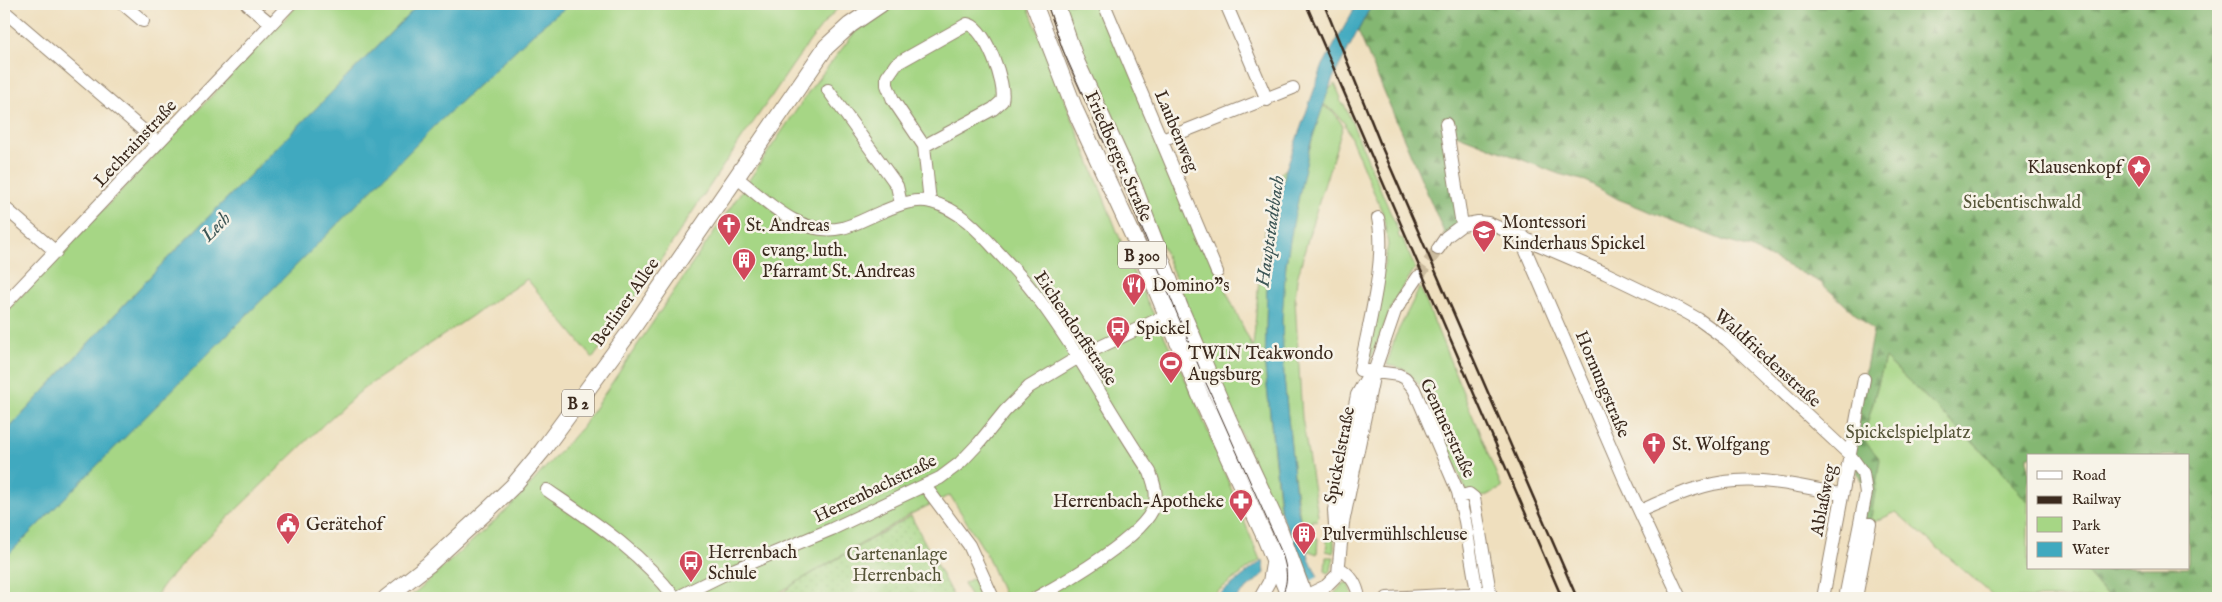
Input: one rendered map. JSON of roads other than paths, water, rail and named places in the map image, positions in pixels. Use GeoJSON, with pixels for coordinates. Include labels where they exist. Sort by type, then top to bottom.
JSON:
{"type":"FeatureCollection","features":[{"type":"Feature","properties":{"kind":"main road","name":"Friedberger Straße"},"geometry":{"type":"LineString","coordinates":[[1034,4],[1075,110],[1142,255],[1202,400],[1266,540],[1275,568],[1297,597]]}},
{"type":"Feature","properties":{"kind":"main road","name":"Friedberger Straße"},"geometry":{"type":"LineString","coordinates":[[1056,4],[1076,61],[1134,187],[1157,249],[1208,372],[1290,556],[1297,597]]}},
{"type":"Feature","properties":{"kind":"main road","name":"Berliner Allee"},"geometry":{"type":"LineString","coordinates":[[386,598],[428,565],[488,510],[536,458],[617,350],[826,47],[874,6]]}},
{"type":"Feature","properties":{"kind":"street"},"geometry":{"type":"LineString","coordinates":[[123,4],[143,22]]}},
{"type":"Feature","properties":{"kind":"street"},"geometry":{"type":"LineString","coordinates":[[247,4],[271,24]]}},
{"type":"Feature","properties":{"kind":"street","name":"Lechrainstraße"},"geometry":{"type":"LineString","coordinates":[[4,305],[290,4]]}},
{"type":"Feature","properties":{"kind":"street","name":"Laubenweg"},"geometry":{"type":"LineString","coordinates":[[1104,4],[1217,272]]}},
{"type":"Feature","properties":{"kind":"street"},"geometry":{"type":"LineString","coordinates":[[1226,4],[1267,100]]}},
{"type":"Feature","properties":{"kind":"street"},"geometry":{"type":"LineString","coordinates":[[4,11],[158,143]]}},
{"type":"Feature","properties":{"kind":"street"},"geometry":{"type":"LineString","coordinates":[[924,146],[993,109],[1002,101],[1004,90],[994,60],[982,35],[972,25],[962,26],[896,64],[888,76],[887,85],[893,100],[924,146],[930,202]]}},
{"type":"Feature","properties":{"kind":"street"},"geometry":{"type":"LineString","coordinates":[[1162,140],[1267,100],[1292,88]]}},
{"type":"Feature","properties":{"kind":"street"},"geometry":{"type":"LineString","coordinates":[[828,90],[897,186],[901,204]]}},
{"type":"Feature","properties":{"kind":"street"},"geometry":{"type":"LineString","coordinates":[[1438,248],[1446,237],[1462,225],[1446,124]]}},
{"type":"Feature","properties":{"kind":"street","name":"Eichendorffstraße"},"geometry":{"type":"LineString","coordinates":[[736,177],[780,212],[798,223],[812,228],[842,228],[901,204],[919,201],[930,202],[949,208],[962,216],[990,243],[1037,296],[1150,472],[1156,499],[1147,520],[1134,533],[1068,579],[1036,598]]}},
{"type":"Feature","properties":{"kind":"street"},"geometry":{"type":"LineString","coordinates":[[4,207],[56,252]]}},
{"type":"Feature","properties":{"kind":"street","name":"Spickelstraße"},"geometry":{"type":"LineString","coordinates":[[1341,545],[1335,526],[1334,510],[1360,386],[1360,370],[1380,262],[1381,240],[1378,218]]}},
{"type":"Feature","properties":{"kind":"street","name":"Waldfriedenstraße"},"geometry":{"type":"LineString","coordinates":[[1462,225],[1478,222],[1488,223],[1605,273],[1698,319],[1736,348],[1850,454],[1863,473],[1866,484],[1845,598]]}},
{"type":"Feature","properties":{"kind":"street","name":"Hornungstraße"},"geometry":{"type":"LineString","coordinates":[[1524,238],[1522,242],[1680,598]]}},
{"type":"Feature","properties":{"kind":"street","name":"Spickelstraße"},"geometry":{"type":"LineString","coordinates":[[1339,568],[1343,523],[1374,372],[1384,337],[1395,311],[1418,277]]}},
{"type":"Feature","properties":{"kind":"street","name":"Herrenbachstraße"},"geometry":{"type":"LineString","coordinates":[[547,490],[637,555],[676,598],[732,570],[832,529],[925,486],[960,463],[1029,387],[1077,358],[1167,316]]}},
{"type":"Feature","properties":{"kind":"street"},"geometry":{"type":"LineString","coordinates":[[1360,370],[1374,372]]}},
{"type":"Feature","properties":{"kind":"street","name":"Spickelstraße"},"geometry":{"type":"LineString","coordinates":[[1360,386],[1374,372]]}},
{"type":"Feature","properties":{"kind":"street","name":"Gentnerstraße"},"geometry":{"type":"LineString","coordinates":[[1374,372],[1399,375],[1410,382],[1452,474],[1459,497],[1469,494],[1474,498],[1484,596]]}},
{"type":"Feature","properties":{"kind":"street","name":"Ablaßweg"},"geometry":{"type":"LineString","coordinates":[[1823,598],[1864,379]]}},
{"type":"Feature","properties":{"kind":"street"},"geometry":{"type":"LineString","coordinates":[[1640,511],[1684,492],[1715,483],[1735,481],[1774,483],[1841,494]]}},
{"type":"Feature","properties":{"kind":"street"},"geometry":{"type":"LineString","coordinates":[[925,486],[969,545],[993,598]]}},
{"type":"Feature","properties":{"kind":"street"},"geometry":{"type":"LineString","coordinates":[[1856,598],[1870,524],[1860,522]]}},
{"type":"Feature","properties":{"kind":"street"},"geometry":{"type":"LineString","coordinates":[[1260,598],[1275,568]]}},
{"type":"Feature","properties":{"kind":"street"},"geometry":{"type":"LineString","coordinates":[[1297,597],[1326,586],[1338,574],[1339,568],[1350,576],[1359,598]]}},
{"type":"Feature","properties":{"kind":"street"},"geometry":{"type":"LineString","coordinates":[[1387,598],[1484,596]]}},
{"type":"Feature","properties":{"kind":"water","name":"Lech"},"geometry":{"type":"Polygon","coordinates":[[[419,4],[570,4],[537,30],[438,123],[4,559],[4,434],[158,268],[419,4]]]}},
{"type":"Feature","properties":{"kind":"water"},"geometry":{"type":"Polygon","coordinates":[[[1357,4],[1372,4],[1332,80],[1310,145],[1286,264],[1282,319],[1284,378],[1297,506],[1309,558],[1328,598],[1319,598],[1281,514],[1265,368],[1267,287],[1272,239],[1286,169],[1323,65],[1357,4]]]}},
{"type":"Feature","properties":{"kind":"water"},"geometry":{"type":"Polygon","coordinates":[[[1263,560],[1265,573],[1236,598],[1215,598],[1263,560]]]}},
{"type":"Feature","properties":{"kind":"tunnel"},"geometry":{"type":"LineString","coordinates":[[1418,277],[1438,249]]}},
{"type":"Feature","properties":{"kind":"tram line"},"geometry":{"type":"LineString","coordinates":[[1047,4],[1062,48],[1135,212],[1202,374],[1281,551],[1285,563],[1286,581],[1280,598]]}},
{"type":"Feature","properties":{"kind":"railway"},"geometry":{"type":"LineString","coordinates":[[1306,4],[1562,598]]}},
{"type":"Feature","properties":{"kind":"railway"},"geometry":{"type":"LineString","coordinates":[[1324,4],[1383,150],[1577,598]]}},
{"type":"Feature","properties":{"kind":"place","name":"Klausenkopf"},"geometry":{"type":"Point","coordinates":[2139,188]}},
{"type":"Feature","properties":{"kind":"place","name":"St. Andreas"},"geometry":{"type":"Point","coordinates":[729,246]}},
{"type":"Feature","properties":{"kind":"place","name":"Montessori Kinderhaus Spickel"},"geometry":{"type":"Point","coordinates":[1484,253]}},
{"type":"Feature","properties":{"kind":"place","name":"evang. luth. Pfarramt St. Andreas"},"geometry":{"type":"Point","coordinates":[744,281]}},
{"type":"Feature","properties":{"kind":"place","name":"Domino\"s"},"geometry":{"type":"Point","coordinates":[1134,306]}},
{"type":"Feature","properties":{"kind":"place","name":"Spickel"},"geometry":{"type":"Point","coordinates":[1118,349]}},
{"type":"Feature","properties":{"kind":"place","name":"TWIN Teakwondo Augsburg"},"geometry":{"type":"Point","coordinates":[1171,384]}},
{"type":"Feature","properties":{"kind":"place","name":"St. Wolfgang"},"geometry":{"type":"Point","coordinates":[1654,465]}},
{"type":"Feature","properties":{"kind":"place","name":"Herrenbach-Apotheke"},"geometry":{"type":"Point","coordinates":[1241,522]}},
{"type":"Feature","properties":{"kind":"place","name":"Gerätehof"},"geometry":{"type":"Point","coordinates":[288,545]}},
{"type":"Feature","properties":{"kind":"place","name":"Pulvermühlschleuse"},"geometry":{"type":"Point","coordinates":[1304,555]}},
{"type":"Feature","properties":{"kind":"place","name":"Herrenbach Schule"},"geometry":{"type":"Point","coordinates":[691,583]}},
{"type":"Feature","properties":{"kind":"park label","name":"Siebentischwald"},"geometry":{"type":"Point","coordinates":[2022,202]}},
{"type":"Feature","properties":{"kind":"park label","name":"Spickelspielplatz"},"geometry":{"type":"Point","coordinates":[1908,432]}},
{"type":"Feature","properties":{"kind":"park label","name":"Gartenanlage Herrenbach"},"geometry":{"type":"Point","coordinates":[897,564]}},
{"type":"Feature","properties":{"kind":"water label","name":"Hauptstadtbach"},"geometry":{"type":"Point","coordinates":[1269,231]}}]}
